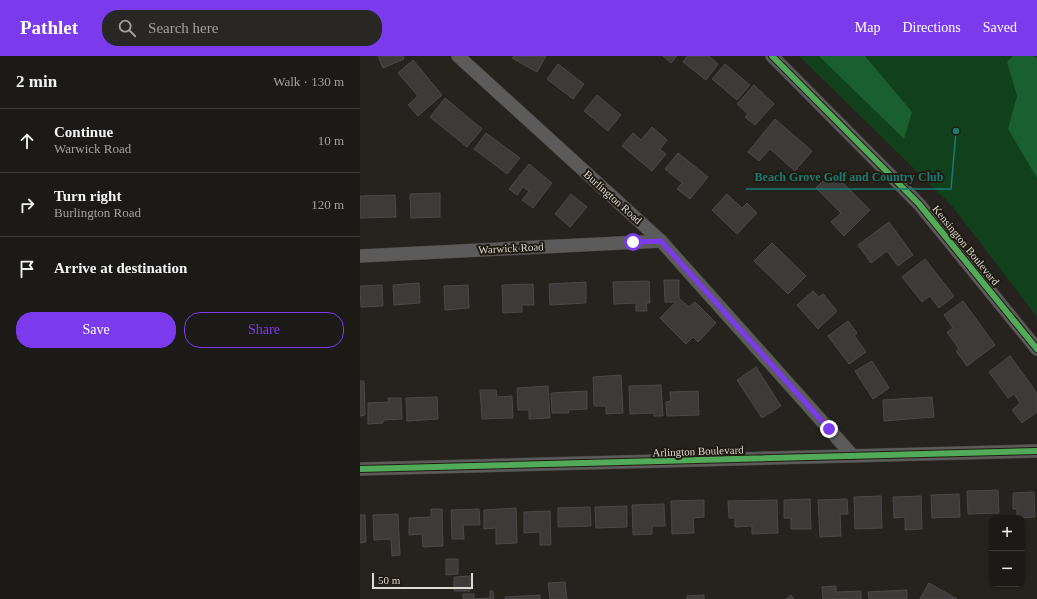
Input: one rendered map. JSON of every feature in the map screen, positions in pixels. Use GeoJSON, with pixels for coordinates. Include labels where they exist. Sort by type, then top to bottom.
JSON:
{"type":"FeatureCollection","features":[{"type":"Feature","properties":{"kind":"street","name":"Burlington Road"},"geometry":{"type":"LineString","coordinates":[[458,56],[661,241],[853,456]]}},
{"type":"Feature","properties":{"kind":"street","name":"Kensington Boulevard"},"geometry":{"type":"LineString","coordinates":[[772,56],[920,204],[1037,349]]}},
{"type":"Feature","properties":{"kind":"street","name":"Warwick Road"},"geometry":{"type":"LineString","coordinates":[[360,256],[661,241]]}},
{"type":"Feature","properties":{"kind":"street","name":"Arlington Boulevard"},"geometry":{"type":"LineString","coordinates":[[360,469],[1037,451]]}},
{"type":"Feature","properties":{"kind":"green space"},"geometry":{"type":"Polygon","coordinates":[[[799,56],[1037,56],[1037,317],[952,206],[799,56]]]}},
{"type":"Feature","properties":{"kind":"green space"},"geometry":{"type":"Polygon","coordinates":[[[819,56],[865,56],[912,112],[904,139],[819,56]]]}},
{"type":"Feature","properties":{"kind":"green space"},"geometry":{"type":"Polygon","coordinates":[[[1013,56],[1033,56],[1037,58],[1037,178],[1008,129],[1017,96],[1007,62],[1013,56]]]}},
{"type":"Feature","properties":{"kind":"building"},"geometry":{"type":"Polygon","coordinates":[[[378,56],[403,56],[404,59],[383,68],[378,56]]]}},
{"type":"Feature","properties":{"kind":"building"},"geometry":{"type":"Polygon","coordinates":[[[514,56],[546,56],[537,72],[512,58],[514,56]]]}},
{"type":"Feature","properties":{"kind":"building"},"geometry":{"type":"Polygon","coordinates":[[[663,56],[677,56],[671,63],[663,56]]]}},
{"type":"Feature","properties":{"kind":"building"},"geometry":{"type":"Polygon","coordinates":[[[687,56],[709,56],[718,64],[706,80],[683,62],[687,56]]]}},
{"type":"Feature","properties":{"kind":"building"},"geometry":{"type":"Polygon","coordinates":[[[413,60],[442,95],[418,116],[408,105],[418,96],[398,73],[413,60]]]}},
{"type":"Feature","properties":{"kind":"building"},"geometry":{"type":"Polygon","coordinates":[[[558,64],[584,84],[573,99],[547,79],[558,64]]]}},
{"type":"Feature","properties":{"kind":"building"},"geometry":{"type":"Polygon","coordinates":[[[725,64],[750,85],[737,100],[712,79],[725,64]]]}},
{"type":"Feature","properties":{"kind":"building"},"geometry":{"type":"Polygon","coordinates":[[[754,85],[774,104],[755,125],[745,117],[748,114],[737,104],[754,85]]]}},
{"type":"Feature","properties":{"kind":"building"},"geometry":{"type":"Polygon","coordinates":[[[597,95],[621,115],[608,131],[584,111],[597,95]]]}},
{"type":"Feature","properties":{"kind":"building"},"geometry":{"type":"Polygon","coordinates":[[[445,98],[482,129],[467,147],[430,117],[445,98]]]}},
{"type":"Feature","properties":{"kind":"building"},"geometry":{"type":"Polygon","coordinates":[[[775,119],[812,151],[795,171],[770,149],[759,161],[748,152],[775,119]]]}},
{"type":"Feature","properties":{"kind":"building"},"geometry":{"type":"Polygon","coordinates":[[[652,127],[667,140],[660,149],[666,154],[652,171],[622,146],[633,133],[641,140],[652,127]]]}},
{"type":"Feature","properties":{"kind":"building"},"geometry":{"type":"Polygon","coordinates":[[[486,133],[520,158],[507,174],[474,149],[486,133]]]}},
{"type":"Feature","properties":{"kind":"building"},"geometry":{"type":"Polygon","coordinates":[[[678,153],[708,177],[690,199],[677,189],[682,183],[665,169],[678,153]]]}},
{"type":"Feature","properties":{"kind":"building"},"geometry":{"type":"Polygon","coordinates":[[[529,164],[552,183],[533,208],[522,200],[529,191],[523,187],[517,195],[509,189],[529,164]]]}},
{"type":"Feature","properties":{"kind":"building"},"geometry":{"type":"Polygon","coordinates":[[[832,172],[870,210],[844,236],[831,222],[841,213],[816,188],[832,172]]]}},
{"type":"Feature","properties":{"kind":"building"},"geometry":{"type":"Polygon","coordinates":[[[440,193],[440,217],[411,218],[410,194],[440,193]]]}},
{"type":"Feature","properties":{"kind":"building"},"geometry":{"type":"Polygon","coordinates":[[[571,194],[587,207],[570,227],[555,214],[571,194]]]}},
{"type":"Feature","properties":{"kind":"building"},"geometry":{"type":"Polygon","coordinates":[[[727,194],[742,208],[747,203],[757,213],[737,234],[712,210],[727,194]]]}},
{"type":"Feature","properties":{"kind":"building"},"geometry":{"type":"Polygon","coordinates":[[[395,195],[396,217],[360,218],[360,196],[395,195]]]}},
{"type":"Feature","properties":{"kind":"building"},"geometry":{"type":"Polygon","coordinates":[[[889,222],[913,255],[898,266],[887,251],[871,263],[858,245],[889,222]]]}},
{"type":"Feature","properties":{"kind":"building"},"geometry":{"type":"Polygon","coordinates":[[[772,243],[806,276],[788,294],[754,261],[772,243]]]}},
{"type":"Feature","properties":{"kind":"building"},"geometry":{"type":"Polygon","coordinates":[[[925,259],[954,296],[939,308],[930,296],[922,302],[902,277],[925,259]]]}},
{"type":"Feature","properties":{"kind":"building"},"geometry":{"type":"Polygon","coordinates":[[[664,280],[679,280],[679,298],[689,307],[695,302],[716,323],[698,342],[693,337],[686,344],[660,318],[676,302],[665,302],[664,280]]]}},
{"type":"Feature","properties":{"kind":"building"},"geometry":{"type":"Polygon","coordinates":[[[649,281],[650,303],[646,303],[647,311],[636,311],[636,303],[614,304],[613,282],[649,281]]]}},
{"type":"Feature","properties":{"kind":"building"},"geometry":{"type":"Polygon","coordinates":[[[586,282],[586,303],[550,305],[549,284],[586,282]]]}},
{"type":"Feature","properties":{"kind":"building"},"geometry":{"type":"Polygon","coordinates":[[[419,283],[420,303],[394,305],[393,285],[419,283]]]}},
{"type":"Feature","properties":{"kind":"building"},"geometry":{"type":"Polygon","coordinates":[[[533,284],[534,305],[522,305],[522,312],[503,313],[502,285],[533,284]]]}},
{"type":"Feature","properties":{"kind":"building"},"geometry":{"type":"Polygon","coordinates":[[[382,285],[383,306],[361,307],[360,286],[382,285]]]}},
{"type":"Feature","properties":{"kind":"building"},"geometry":{"type":"Polygon","coordinates":[[[468,285],[469,308],[445,310],[444,286],[468,285]]]}},
{"type":"Feature","properties":{"kind":"building"},"geometry":{"type":"Polygon","coordinates":[[[813,291],[819,297],[823,294],[837,311],[818,329],[797,305],[813,291]]]}},
{"type":"Feature","properties":{"kind":"building"},"geometry":{"type":"Polygon","coordinates":[[[963,301],[995,345],[967,366],[956,351],[959,349],[947,332],[953,328],[944,315],[963,301]]]}},
{"type":"Feature","properties":{"kind":"building"},"geometry":{"type":"Polygon","coordinates":[[[848,321],[857,333],[854,335],[866,352],[849,364],[828,336],[848,321]]]}},
{"type":"Feature","properties":{"kind":"building"},"geometry":{"type":"Polygon","coordinates":[[[1010,356],[1037,393],[1037,412],[1022,423],[1012,410],[1020,403],[1014,394],[1008,398],[989,372],[1010,356]]]}},
{"type":"Feature","properties":{"kind":"building"},"geometry":{"type":"Polygon","coordinates":[[[872,361],[889,388],[873,399],[855,371],[872,361]]]}},
{"type":"Feature","properties":{"kind":"building"},"geometry":{"type":"Polygon","coordinates":[[[756,367],[781,406],[762,418],[737,380],[756,367]]]}},
{"type":"Feature","properties":{"kind":"building"},"geometry":{"type":"Polygon","coordinates":[[[621,375],[623,413],[606,414],[606,406],[594,406],[593,377],[621,375]]]}},
{"type":"Feature","properties":{"kind":"building"},"geometry":{"type":"Polygon","coordinates":[[[360,381],[364,381],[365,415],[360,416],[360,381]]]}},
{"type":"Feature","properties":{"kind":"building"},"geometry":{"type":"Polygon","coordinates":[[[661,385],[663,416],[654,416],[654,413],[630,414],[629,386],[661,385]]]}},
{"type":"Feature","properties":{"kind":"building"},"geometry":{"type":"Polygon","coordinates":[[[548,386],[550,418],[529,419],[529,410],[518,410],[517,388],[548,386]]]}},
{"type":"Feature","properties":{"kind":"building"},"geometry":{"type":"Polygon","coordinates":[[[480,390],[496,390],[497,397],[512,396],[513,418],[482,419],[480,390]]]}},
{"type":"Feature","properties":{"kind":"building"},"geometry":{"type":"Polygon","coordinates":[[[587,391],[587,409],[568,410],[569,413],[552,413],[551,393],[587,391]]]}},
{"type":"Feature","properties":{"kind":"building"},"geometry":{"type":"Polygon","coordinates":[[[698,391],[699,415],[667,416],[666,402],[671,401],[670,392],[698,391]]]}},
{"type":"Feature","properties":{"kind":"building"},"geometry":{"type":"Polygon","coordinates":[[[437,397],[438,419],[407,421],[406,398],[437,397]]]}},
{"type":"Feature","properties":{"kind":"building"},"geometry":{"type":"Polygon","coordinates":[[[932,397],[934,417],[884,421],[883,400],[932,397]]]}},
{"type":"Feature","properties":{"kind":"building"},"geometry":{"type":"Polygon","coordinates":[[[388,398],[401,398],[402,419],[383,420],[383,423],[368,424],[368,403],[389,402],[388,398]]]}},
{"type":"Feature","properties":{"kind":"building"},"geometry":{"type":"Polygon","coordinates":[[[998,490],[999,513],[968,514],[967,491],[998,490]]]}},
{"type":"Feature","properties":{"kind":"building"},"geometry":{"type":"Polygon","coordinates":[[[1034,492],[1035,517],[1025,518],[1025,515],[1017,515],[1017,509],[1013,509],[1013,493],[1034,492]]]}},
{"type":"Feature","properties":{"kind":"building"},"geometry":{"type":"Polygon","coordinates":[[[959,494],[960,517],[932,518],[931,495],[959,494]]]}},
{"type":"Feature","properties":{"kind":"building"},"geometry":{"type":"Polygon","coordinates":[[[881,496],[882,528],[855,529],[854,497],[881,496]]]}},
{"type":"Feature","properties":{"kind":"building"},"geometry":{"type":"Polygon","coordinates":[[[921,496],[922,529],[905,530],[905,517],[894,518],[893,497],[921,496]]]}},
{"type":"Feature","properties":{"kind":"building"},"geometry":{"type":"Polygon","coordinates":[[[810,499],[811,529],[791,529],[791,518],[784,518],[784,500],[810,499]]]}},
{"type":"Feature","properties":{"kind":"building"},"geometry":{"type":"Polygon","coordinates":[[[847,499],[848,514],[840,514],[841,536],[820,537],[818,500],[847,499]]]}},
{"type":"Feature","properties":{"kind":"building"},"geometry":{"type":"Polygon","coordinates":[[[704,500],[704,517],[693,518],[694,533],[672,534],[671,501],[704,500]]]}},
{"type":"Feature","properties":{"kind":"building"},"geometry":{"type":"Polygon","coordinates":[[[777,500],[778,533],[752,534],[752,526],[735,527],[735,518],[729,518],[728,501],[777,500]]]}},
{"type":"Feature","properties":{"kind":"building"},"geometry":{"type":"Polygon","coordinates":[[[664,504],[665,526],[652,526],[652,534],[633,535],[632,505],[664,504]]]}},
{"type":"Feature","properties":{"kind":"building"},"geometry":{"type":"Polygon","coordinates":[[[627,506],[627,527],[596,528],[595,507],[627,506]]]}},
{"type":"Feature","properties":{"kind":"building"},"geometry":{"type":"Polygon","coordinates":[[[590,507],[591,526],[558,527],[558,508],[590,507]]]}},
{"type":"Feature","properties":{"kind":"building"},"geometry":{"type":"Polygon","coordinates":[[[516,508],[517,543],[496,544],[496,528],[484,529],[484,510],[516,508]]]}},
{"type":"Feature","properties":{"kind":"building"},"geometry":{"type":"Polygon","coordinates":[[[431,509],[442,509],[443,546],[423,547],[422,534],[409,535],[409,518],[431,517],[431,509]]]}},
{"type":"Feature","properties":{"kind":"building"},"geometry":{"type":"Polygon","coordinates":[[[479,509],[480,525],[463,525],[464,539],[452,539],[451,510],[479,509]]]}},
{"type":"Feature","properties":{"kind":"building"},"geometry":{"type":"Polygon","coordinates":[[[550,511],[551,545],[540,545],[540,532],[524,533],[524,512],[550,511]]]}},
{"type":"Feature","properties":{"kind":"building"},"geometry":{"type":"Polygon","coordinates":[[[398,514],[400,555],[392,556],[391,539],[374,540],[373,515],[398,514]]]}},
{"type":"Feature","properties":{"kind":"building"},"geometry":{"type":"Polygon","coordinates":[[[360,515],[365,515],[366,542],[360,543],[360,515]]]}},
{"type":"Feature","properties":{"kind":"building"},"geometry":{"type":"Polygon","coordinates":[[[446,559],[458,559],[458,574],[446,575],[446,559]]]}},
{"type":"Feature","properties":{"kind":"building"},"geometry":{"type":"Polygon","coordinates":[[[470,576],[470,591],[454,591],[454,577],[470,576]]]}},
{"type":"Feature","properties":{"kind":"building"},"geometry":{"type":"Polygon","coordinates":[[[565,582],[567,599],[550,599],[548,583],[565,582]]]}},
{"type":"Feature","properties":{"kind":"building"},"geometry":{"type":"Polygon","coordinates":[[[929,583],[957,599],[920,599],[929,583]]]}},
{"type":"Feature","properties":{"kind":"building"},"geometry":{"type":"Polygon","coordinates":[[[836,586],[836,592],[861,591],[861,599],[823,599],[822,587],[836,586]]]}},
{"type":"Feature","properties":{"kind":"building"},"geometry":{"type":"Polygon","coordinates":[[[907,590],[907,599],[869,599],[868,592],[907,590]]]}},
{"type":"Feature","properties":{"kind":"building"},"geometry":{"type":"Polygon","coordinates":[[[490,591],[493,591],[494,599],[474,599],[490,598],[490,591]]]}},
{"type":"Feature","properties":{"kind":"building"},"geometry":{"type":"Polygon","coordinates":[[[463,594],[474,594],[474,599],[463,599],[463,594]]]}},
{"type":"Feature","properties":{"kind":"building"},"geometry":{"type":"Polygon","coordinates":[[[540,595],[540,599],[505,599],[505,597],[540,595]]]}},
{"type":"Feature","properties":{"kind":"building"},"geometry":{"type":"Polygon","coordinates":[[[704,595],[704,599],[687,599],[687,596],[704,595]]]}},
{"type":"Feature","properties":{"kind":"building"},"geometry":{"type":"Polygon","coordinates":[[[791,595],[794,599],[786,599],[791,595]]]}},
{"type":"Feature","properties":{"kind":"cycle path"},"geometry":{"type":"LineString","coordinates":[[772,56],[919,204],[1037,349]]}},
{"type":"Feature","properties":{"kind":"cycle path"},"geometry":{"type":"LineString","coordinates":[[360,469],[1037,451]]}},
{"type":"Feature","properties":{"kind":"place","name":"Beach Grove Golf and Country Club"},"geometry":{"type":"Point","coordinates":[956,131]}},
{"type":"Feature","properties":{"kind":"route"},"geometry":{"type":"LineString","coordinates":[[633,242],[661,241],[829,429]]}}]}
